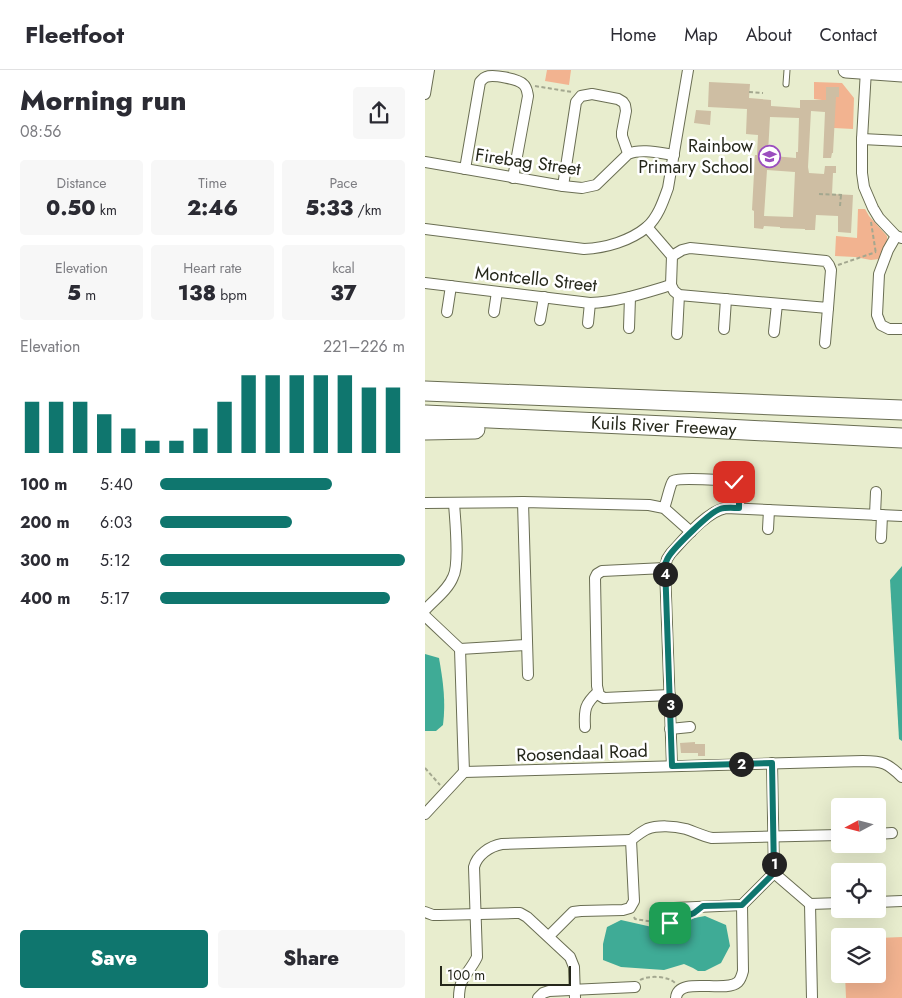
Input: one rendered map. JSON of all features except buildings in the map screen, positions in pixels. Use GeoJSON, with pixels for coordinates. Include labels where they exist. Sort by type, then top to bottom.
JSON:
{"type":"FeatureCollection","features":[{"type":"Feature","properties":{"kind":"highway"},"geometry":{"type":"LineString","coordinates":[[425,378],[636,391],[665,401]]}},
{"type":"Feature","properties":{"kind":"highway","name":"Kuils River Freeway"},"geometry":{"type":"LineString","coordinates":[[425,391],[902,410]]}},
{"type":"Feature","properties":{"kind":"highway","name":"Kuils River Freeway"},"geometry":{"type":"LineString","coordinates":[[425,415],[689,426],[902,438]]}},
{"type":"Feature","properties":{"kind":"highway"},"geometry":{"type":"LineString","coordinates":[[425,430],[642,431],[689,426]]}},
{"type":"Feature","properties":{"kind":"street"},"geometry":{"type":"LineString","coordinates":[[425,94],[429,70]]}},
{"type":"Feature","properties":{"kind":"street"},"geometry":{"type":"LineString","coordinates":[[425,228],[595,249],[609,246],[647,227],[663,204],[668,188],[688,70]]}},
{"type":"Feature","properties":{"kind":"street"},"geometry":{"type":"LineString","coordinates":[[846,70],[902,74]]}},
{"type":"Feature","properties":{"kind":"street"},"geometry":{"type":"LineString","coordinates":[[866,71],[862,179],[866,192],[879,218],[899,237],[888,250],[879,274],[878,320],[881,325],[889,329],[902,329]]}},
{"type":"Feature","properties":{"kind":"street"},"geometry":{"type":"LineString","coordinates":[[465,169],[479,85],[482,80],[490,76],[516,80],[521,82],[526,88],[528,96],[513,178]]}},
{"type":"Feature","properties":{"kind":"street"},"geometry":{"type":"LineString","coordinates":[[563,186],[577,102],[585,94],[618,98],[623,102],[626,111],[622,136],[629,153],[637,151],[674,155]]}},
{"type":"Feature","properties":{"kind":"street"},"geometry":{"type":"LineString","coordinates":[[862,139],[902,141]]}},
{"type":"Feature","properties":{"kind":"street","name":"Firebag Street"},"geometry":{"type":"LineString","coordinates":[[425,162],[582,188],[596,185],[629,153]]}},
{"type":"Feature","properties":{"kind":"street"},"geometry":{"type":"LineString","coordinates":[[647,227],[672,256],[671,285],[674,292],[679,295],[828,308]]}},
{"type":"Feature","properties":{"kind":"street"},"geometry":{"type":"LineString","coordinates":[[672,256],[690,248],[823,260],[828,263],[831,273],[825,343]]}},
{"type":"Feature","properties":{"kind":"street","name":"Montcello Street"},"geometry":{"type":"LineString","coordinates":[[425,283],[590,303],[630,297],[671,285]]}},
{"type":"Feature","properties":{"kind":"street"},"geometry":{"type":"LineString","coordinates":[[447,312],[451,286]]}},
{"type":"Feature","properties":{"kind":"street"},"geometry":{"type":"LineString","coordinates":[[494,312],[497,292]]}},
{"type":"Feature","properties":{"kind":"street"},"geometry":{"type":"LineString","coordinates":[[677,334],[679,295]]}},
{"type":"Feature","properties":{"kind":"street"},"geometry":{"type":"LineString","coordinates":[[629,328],[630,297]]}},
{"type":"Feature","properties":{"kind":"street"},"geometry":{"type":"LineString","coordinates":[[541,320],[544,298]]}},
{"type":"Feature","properties":{"kind":"street"},"geometry":{"type":"LineString","coordinates":[[724,329],[726,299]]}},
{"type":"Feature","properties":{"kind":"street"},"geometry":{"type":"LineString","coordinates":[[588,323],[590,303]]}},
{"type":"Feature","properties":{"kind":"street"},"geometry":{"type":"LineString","coordinates":[[774,332],[777,304]]}},
{"type":"Feature","properties":{"kind":"street"},"geometry":{"type":"LineString","coordinates":[[664,508],[673,482],[675,480],[693,479],[734,482],[739,489],[739,508]]}},
{"type":"Feature","properties":{"kind":"street"},"geometry":{"type":"LineString","coordinates":[[876,492],[881,538]]}},
{"type":"Feature","properties":{"kind":"street"},"geometry":{"type":"LineString","coordinates":[[425,610],[449,585],[455,575],[455,502]]}},
{"type":"Feature","properties":{"kind":"street"},"geometry":{"type":"LineString","coordinates":[[523,502],[528,676]]}},
{"type":"Feature","properties":{"kind":"street"},"geometry":{"type":"LineString","coordinates":[[425,503],[523,502],[649,505],[664,508],[691,532]]}},
{"type":"Feature","properties":{"kind":"street"},"geometry":{"type":"LineString","coordinates":[[672,766],[665,564],[669,556],[691,532],[717,510],[726,508],[902,516]]}},
{"type":"Feature","properties":{"kind":"street"},"geometry":{"type":"LineString","coordinates":[[768,529],[769,510]]}},
{"type":"Feature","properties":{"kind":"street"},"geometry":{"type":"LineString","coordinates":[[665,568],[601,571],[597,574],[595,578],[598,692],[604,698],[669,695]]}},
{"type":"Feature","properties":{"kind":"street"},"geometry":{"type":"LineString","coordinates":[[425,616],[460,649],[464,772],[425,814]]}},
{"type":"Feature","properties":{"kind":"street"},"geometry":{"type":"LineString","coordinates":[[460,649],[526,645]]}},
{"type":"Feature","properties":{"kind":"street"},"geometry":{"type":"LineString","coordinates":[[585,727],[585,708],[589,700],[598,692]]}},
{"type":"Feature","properties":{"kind":"street"},"geometry":{"type":"LineString","coordinates":[[671,729],[690,727]]}},
{"type":"Feature","properties":{"kind":"street","name":"Roosendaal Road"},"geometry":{"type":"LineString","coordinates":[[464,772],[875,761],[890,766],[902,777]]}},
{"type":"Feature","properties":{"kind":"street"},"geometry":{"type":"LineString","coordinates":[[674,908],[742,905],[774,873],[772,763]]}},
{"type":"Feature","properties":{"kind":"street"},"geometry":{"type":"LineString","coordinates":[[459,998],[461,982],[477,957],[474,865],[482,854],[492,847],[502,844],[631,840],[647,829],[659,827],[678,827],[711,838],[831,835]]}},
{"type":"Feature","properties":{"kind":"street"},"geometry":{"type":"LineString","coordinates":[[886,833],[892,833]]}},
{"type":"Feature","properties":{"kind":"street"},"geometry":{"type":"LineString","coordinates":[[549,936],[573,912],[581,910],[623,910],[629,908],[634,901],[631,840]]}},
{"type":"Feature","properties":{"kind":"street"},"geometry":{"type":"LineString","coordinates":[[774,873],[810,904],[831,903]]}},
{"type":"Feature","properties":{"kind":"street"},"geometry":{"type":"LineString","coordinates":[[886,902],[902,901]]}},
{"type":"Feature","properties":{"kind":"street"},"geometry":{"type":"LineString","coordinates":[[810,904],[812,998]]}},
{"type":"Feature","properties":{"kind":"street"},"geometry":{"type":"LineString","coordinates":[[678,994],[686,986],[728,985],[737,984],[741,980],[743,971],[742,905]]}},
{"type":"Feature","properties":{"kind":"street"},"geometry":{"type":"LineString","coordinates":[[425,914],[515,913],[524,915],[549,936],[572,960],[575,994]]}},
{"type":"Feature","properties":{"kind":"street"},"geometry":{"type":"LineString","coordinates":[[538,998],[543,993],[549,991],[575,994],[635,987]]}},
{"type":"Feature","properties":{"kind":"lane"},"geometry":{"type":"LineString","coordinates":[[786,84],[787,70]]}},
{"type":"Feature","properties":{"kind":"path"},"geometry":{"type":"LineString","coordinates":[[526,88],[537,86],[575,92],[580,97]]}},
{"type":"Feature","properties":{"kind":"path"},"geometry":{"type":"LineString","coordinates":[[749,92],[763,93]]}},
{"type":"Feature","properties":{"kind":"path"},"geometry":{"type":"LineString","coordinates":[[819,194],[841,196],[841,206]]}},
{"type":"Feature","properties":{"kind":"path"},"geometry":{"type":"LineString","coordinates":[[873,208],[870,216],[875,252],[877,262],[882,265]]}},
{"type":"Feature","properties":{"kind":"path"},"geometry":{"type":"LineString","coordinates":[[830,268],[875,252],[888,250]]}},
{"type":"Feature","properties":{"kind":"path"},"geometry":{"type":"LineString","coordinates":[[425,768],[445,793]]}},
{"type":"Feature","properties":{"kind":"path"},"geometry":{"type":"LineString","coordinates":[[629,908],[635,918],[654,922],[670,923],[686,916]]}},
{"type":"Feature","properties":{"kind":"path"},"geometry":{"type":"LineString","coordinates":[[635,987],[640,979],[643,978],[663,978],[674,981],[678,994]]}},
{"type":"Feature","properties":{"kind":"shaded area"},"geometry":{"type":"Polygon","coordinates":[[[547,70],[571,70],[569,85],[545,81],[547,70]]]}},
{"type":"Feature","properties":{"kind":"shaded area"},"geometry":{"type":"Polygon","coordinates":[[[814,82],[842,83],[854,98],[853,129],[834,128],[822,100],[814,99],[814,82]]]}},
{"type":"Feature","properties":{"kind":"shaded area"},"geometry":{"type":"Polygon","coordinates":[[[858,209],[865,209],[887,236],[886,245],[879,259],[871,260],[835,256],[836,236],[857,238],[858,209]]]}},
{"type":"Feature","properties":{"kind":"shaded area"},"geometry":{"type":"Polygon","coordinates":[[[902,937],[902,998],[846,998],[845,983],[886,983],[886,938],[902,937]]]}},
{"type":"Feature","properties":{"kind":"water"},"geometry":{"type":"Polygon","coordinates":[[[902,566],[902,741],[899,739],[890,580],[902,566]]]}},
{"type":"Feature","properties":{"kind":"water"},"geometry":{"type":"Polygon","coordinates":[[[425,654],[439,658],[442,675],[444,716],[443,725],[436,731],[425,731],[425,654]]]}},
{"type":"Feature","properties":{"kind":"water"},"geometry":{"type":"Polygon","coordinates":[[[705,916],[726,925],[730,946],[721,963],[705,971],[698,971],[684,964],[664,970],[621,967],[603,960],[603,944],[607,927],[621,920],[652,927],[670,926],[684,920],[705,916]]]}},
{"type":"Feature","properties":{"kind":"place","name":"Rainbow Primary School"},"geometry":{"type":"Point","coordinates":[769,156]}},
{"type":"Feature","properties":{"kind":"route"},"geometry":{"type":"LineString","coordinates":[[670,923],[694,913],[703,906],[742,905],[774,873],[772,763],[672,766],[665,564],[671,553],[709,516],[721,509],[739,508],[740,492],[734,482]]}}]}
